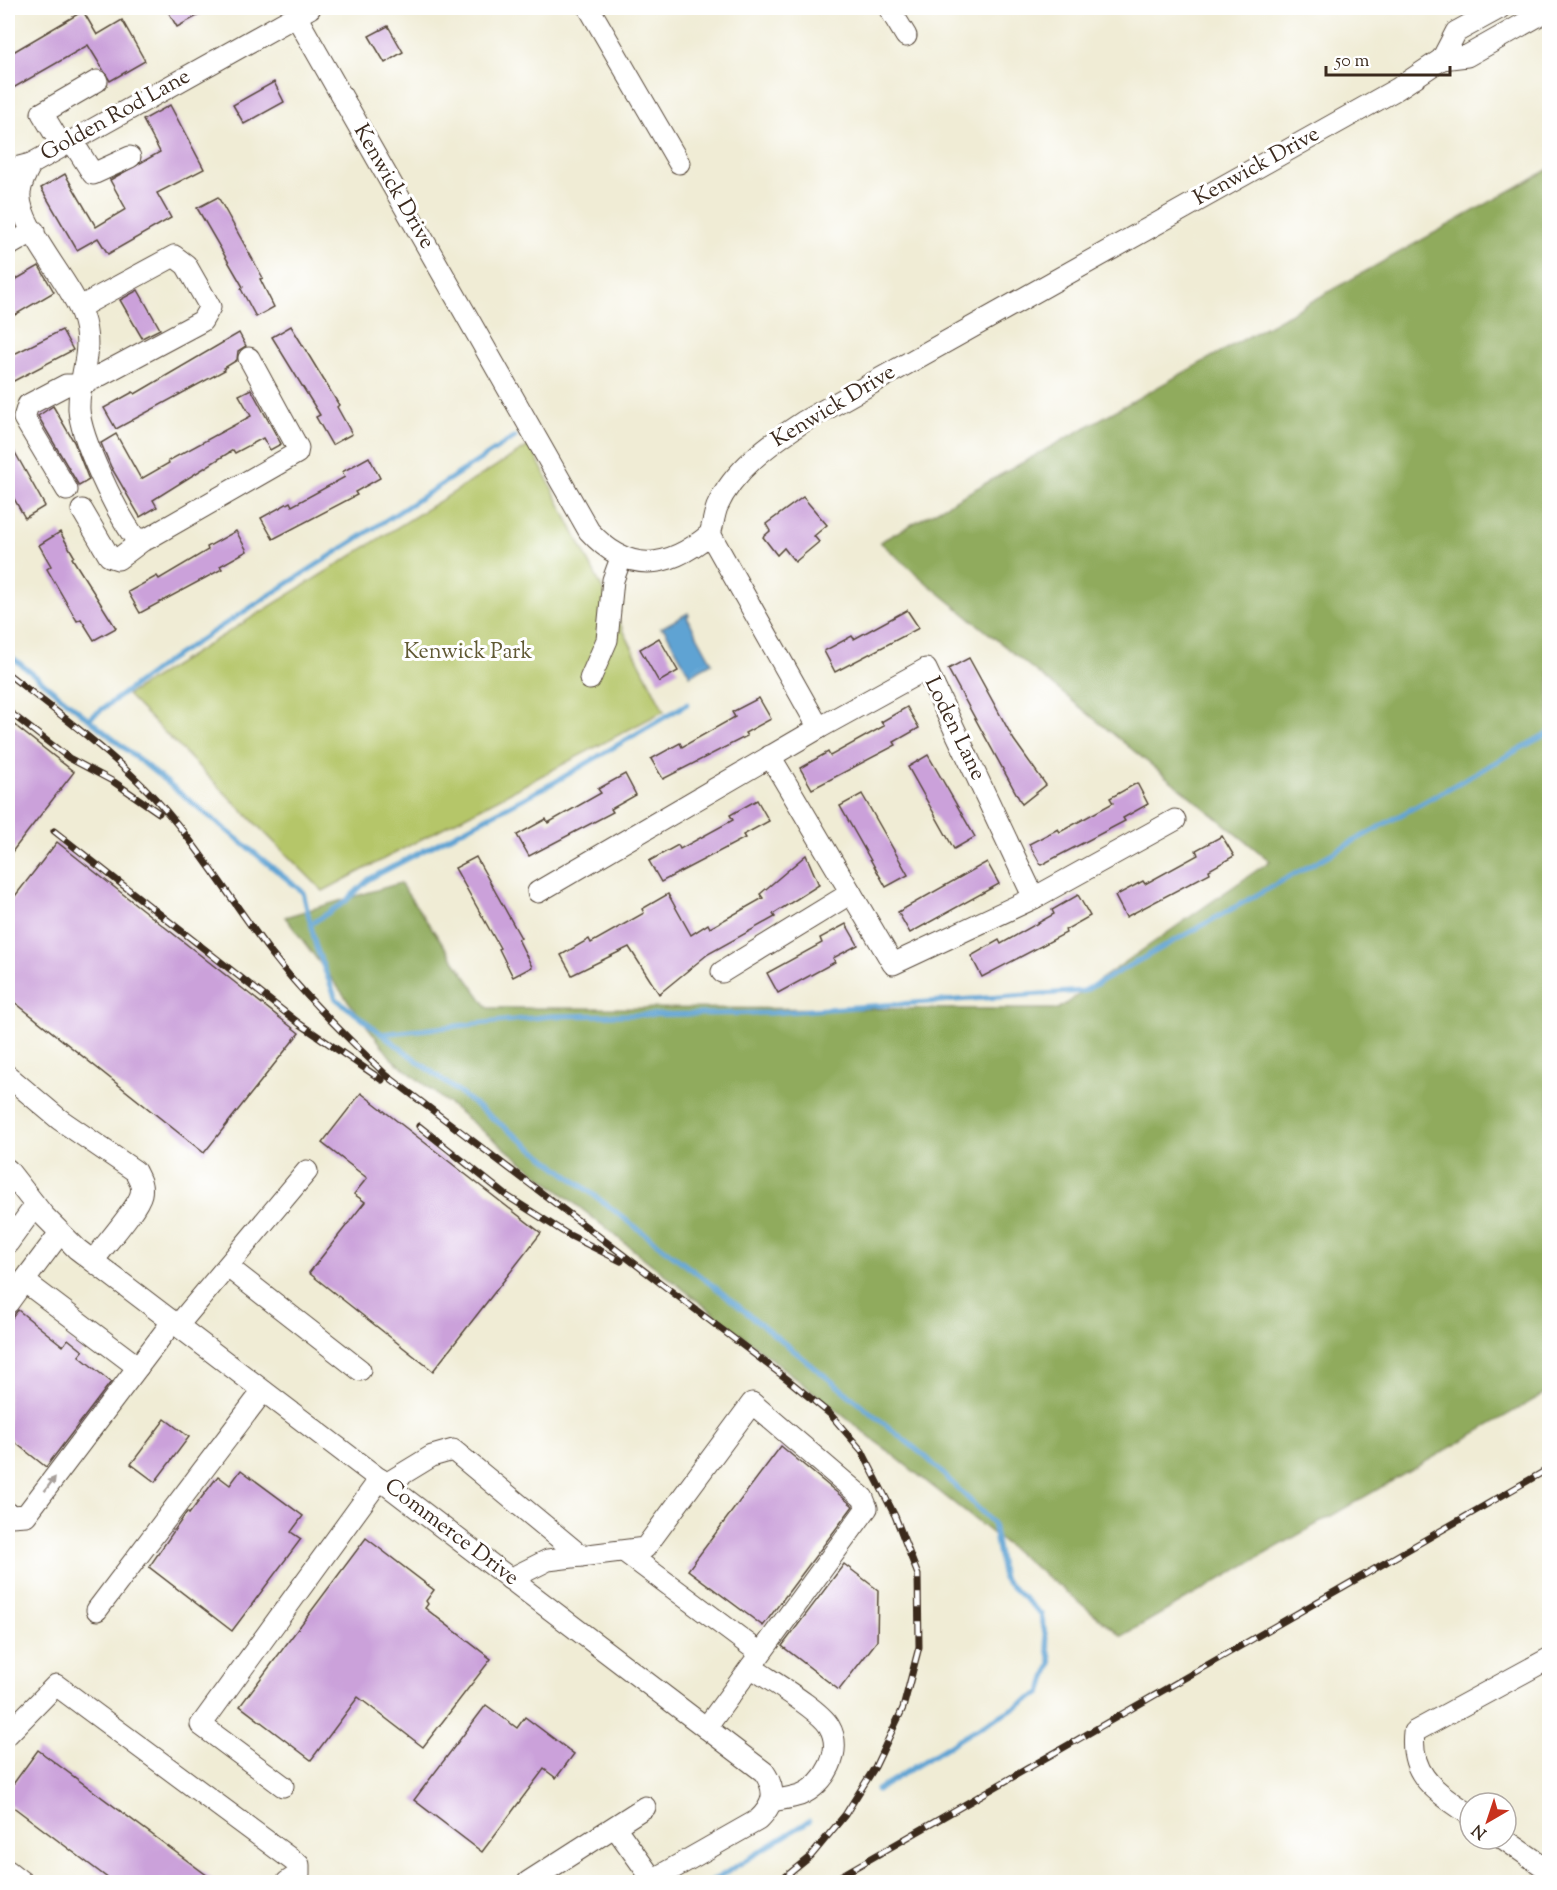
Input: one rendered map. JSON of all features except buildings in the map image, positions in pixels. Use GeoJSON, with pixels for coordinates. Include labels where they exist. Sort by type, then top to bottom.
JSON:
{"type":"FeatureCollection","features":[{"type":"Feature","properties":{"kind":"street"},"geometry":{"type":"LineString","coordinates":[[589,8],[679,163]]}},
{"type":"Feature","properties":{"kind":"street"},"geometry":{"type":"LineString","coordinates":[[889,8],[906,36]]}},
{"type":"Feature","properties":{"kind":"street","name":"Kenwick Drive"},"geometry":{"type":"LineString","coordinates":[[1442,59],[1456,32],[1500,8]]}},
{"type":"Feature","properties":{"kind":"street","name":"Kenwick Drive"},"geometry":{"type":"LineString","coordinates":[[303,12],[590,531],[603,546],[621,558],[649,563],[666,559],[700,543],[710,534],[717,507],[730,487],[774,441],[803,422],[1397,89],[1442,59],[1467,56],[1550,9]]}},
{"type":"Feature","properties":{"kind":"street","name":"Golden Rod Lane"},"geometry":{"type":"LineString","coordinates":[[142,541],[133,534],[93,458],[81,420],[82,385],[88,355],[88,335],[80,307],[22,210],[20,194],[31,164],[303,12]]}},
{"type":"Feature","properties":{"kind":"street"},"geometry":{"type":"LineString","coordinates":[[97,81],[42,113],[93,174],[130,157]]}},
{"type":"Feature","properties":{"kind":"street"},"geometry":{"type":"LineString","coordinates":[[8,170],[31,164]]}},
{"type":"Feature","properties":{"kind":"street"},"geometry":{"type":"LineString","coordinates":[[8,246],[34,231]]}},
{"type":"Feature","properties":{"kind":"street"},"geometry":{"type":"LineString","coordinates":[[67,490],[24,418],[28,405],[66,385],[82,385],[202,321],[210,307],[186,266],[174,256],[80,307]]}},
{"type":"Feature","properties":{"kind":"street"},"geometry":{"type":"LineString","coordinates":[[82,510],[109,556],[118,559],[142,541],[297,453],[298,448],[249,358]]}},
{"type":"Feature","properties":{"kind":"street"},"geometry":{"type":"LineString","coordinates":[[710,534],[819,728]]}},
{"type":"Feature","properties":{"kind":"street"},"geometry":{"type":"LineString","coordinates":[[590,679],[607,640],[613,580],[621,558]]}},
{"type":"Feature","properties":{"kind":"street","name":"Loden Lane"},"geometry":{"type":"LineString","coordinates":[[538,892],[770,756],[926,669],[1034,898]]}},
{"type":"Feature","properties":{"kind":"street"},"geometry":{"type":"LineString","coordinates":[[770,756],[893,964],[1034,898],[1175,820]]}},
{"type":"Feature","properties":{"kind":"street"},"geometry":{"type":"LineString","coordinates":[[722,972],[851,893]]}},
{"type":"Feature","properties":{"kind":"street"},"geometry":{"type":"LineString","coordinates":[[8,1076],[59,1119],[135,1171],[142,1184],[141,1196],[135,1206],[93,1261]]}},
{"type":"Feature","properties":{"kind":"street","name":"Commerce Drive"},"geometry":{"type":"LineString","coordinates":[[8,1170],[35,1206],[60,1233],[93,1261],[764,1772],[770,1782],[772,1801]]}},
{"type":"Feature","properties":{"kind":"street"},"geometry":{"type":"LineString","coordinates":[[8,1513],[11,1516],[26,1515],[138,1367],[175,1323],[228,1267],[307,1171]]}},
{"type":"Feature","properties":{"kind":"street"},"geometry":{"type":"LineString","coordinates":[[8,1243],[35,1206]]}},
{"type":"Feature","properties":{"kind":"street"},"geometry":{"type":"LineString","coordinates":[[8,1303],[60,1233]]}},
{"type":"Feature","properties":{"kind":"street"},"geometry":{"type":"LineString","coordinates":[[228,1267],[360,1370]]}},
{"type":"Feature","properties":{"kind":"street"},"geometry":{"type":"LineString","coordinates":[[24,1281],[138,1367]]}},
{"type":"Feature","properties":{"kind":"street"},"geometry":{"type":"LineString","coordinates":[[97,1610],[263,1391]]}},
{"type":"Feature","properties":{"kind":"street"},"geometry":{"type":"LineString","coordinates":[[510,1579],[549,1560],[645,1548],[752,1402],[863,1498],[867,1508],[706,1728]]}},
{"type":"Feature","properties":{"kind":"street"},"geometry":{"type":"LineString","coordinates":[[283,1786],[201,1725],[383,1482],[432,1456],[453,1450],[581,1556]]}},
{"type":"Feature","properties":{"kind":"street"},"geometry":{"type":"LineString","coordinates":[[615,1827],[651,1881],[758,1820],[769,1810],[772,1801],[801,1794],[821,1779],[832,1762],[834,1742],[829,1725],[625,1552]]}},
{"type":"Feature","properties":{"kind":"street"},"geometry":{"type":"LineString","coordinates":[[1458,1806],[1429,1785],[1412,1752],[1414,1732],[1550,1658]]}},
{"type":"Feature","properties":{"kind":"street"},"geometry":{"type":"LineString","coordinates":[[8,1734],[56,1685],[299,1865],[298,1874],[287,1882]]}},
{"type":"Feature","properties":{"kind":"street"},"geometry":{"type":"LineString","coordinates":[[529,1882],[645,1807]]}},
{"type":"Feature","properties":{"kind":"street"},"geometry":{"type":"LineString","coordinates":[[1518,1849],[1550,1871]]}},
{"type":"Feature","properties":{"kind":"street"},"geometry":{"type":"LineString","coordinates":[[8,1871],[22,1882]]}},
{"type":"Feature","properties":{"kind":"green space"},"geometry":{"type":"Polygon","coordinates":[[[1549,169],[1549,1391],[1122,1636],[392,1059],[285,917],[400,883],[488,1008],[1058,1009],[1270,861],[929,585],[880,542],[1549,169]]]}},
{"type":"Feature","properties":{"kind":"green space","name":"Kenwick Park"},"geometry":{"type":"Polygon","coordinates":[[[530,445],[664,711],[323,891],[127,695],[530,445]]]}},
{"type":"Feature","properties":{"kind":"water"},"geometry":{"type":"Polygon","coordinates":[[[688,613],[687,617],[712,663],[690,675],[665,630],[661,628],[688,613]]]}},
{"type":"Feature","properties":{"kind":"waterway"},"geometry":{"type":"LineString","coordinates":[[90,718],[169,660],[515,437]]}},
{"type":"Feature","properties":{"kind":"waterway"},"geometry":{"type":"LineString","coordinates":[[8,547],[13,544]]}},
{"type":"Feature","properties":{"kind":"waterway"},"geometry":{"type":"LineString","coordinates":[[8,654],[303,892],[316,947],[336,999],[716,1288],[927,1458],[993,1523],[1003,1579],[1041,1614],[1051,1663],[1041,1693],[971,1732],[877,1790]]}},
{"type":"Feature","properties":{"kind":"waterway"},"geometry":{"type":"LineString","coordinates":[[311,924],[345,902],[369,879],[555,782],[687,704]]}},
{"type":"Feature","properties":{"kind":"waterway"},"geometry":{"type":"LineString","coordinates":[[381,1034],[552,1016],[770,1013],[1084,991],[1550,732]]}},
{"type":"Feature","properties":{"kind":"waterway"},"geometry":{"type":"LineString","coordinates":[[711,1882],[809,1821]]}},
{"type":"Feature","properties":{"kind":"railway"},"geometry":{"type":"LineString","coordinates":[[8,674],[95,742],[162,806],[195,847],[284,969],[326,1016],[386,1075],[787,1379],[830,1414],[862,1451],[895,1516],[918,1575],[919,1647],[903,1708],[875,1767],[845,1815],[811,1856],[779,1882]]}},
{"type":"Feature","properties":{"kind":"railway"},"geometry":{"type":"LineString","coordinates":[[8,711],[69,758],[114,782],[159,813]]}},
{"type":"Feature","properties":{"kind":"railway"},"geometry":{"type":"LineString","coordinates":[[54,831],[300,1024],[382,1080]]}},
{"type":"Feature","properties":{"kind":"railway"},"geometry":{"type":"LineString","coordinates":[[419,1126],[507,1196],[567,1234],[621,1261]]}},
{"type":"Feature","properties":{"kind":"railway"},"geometry":{"type":"LineString","coordinates":[[830,1882],[1550,1468]]}}]}
